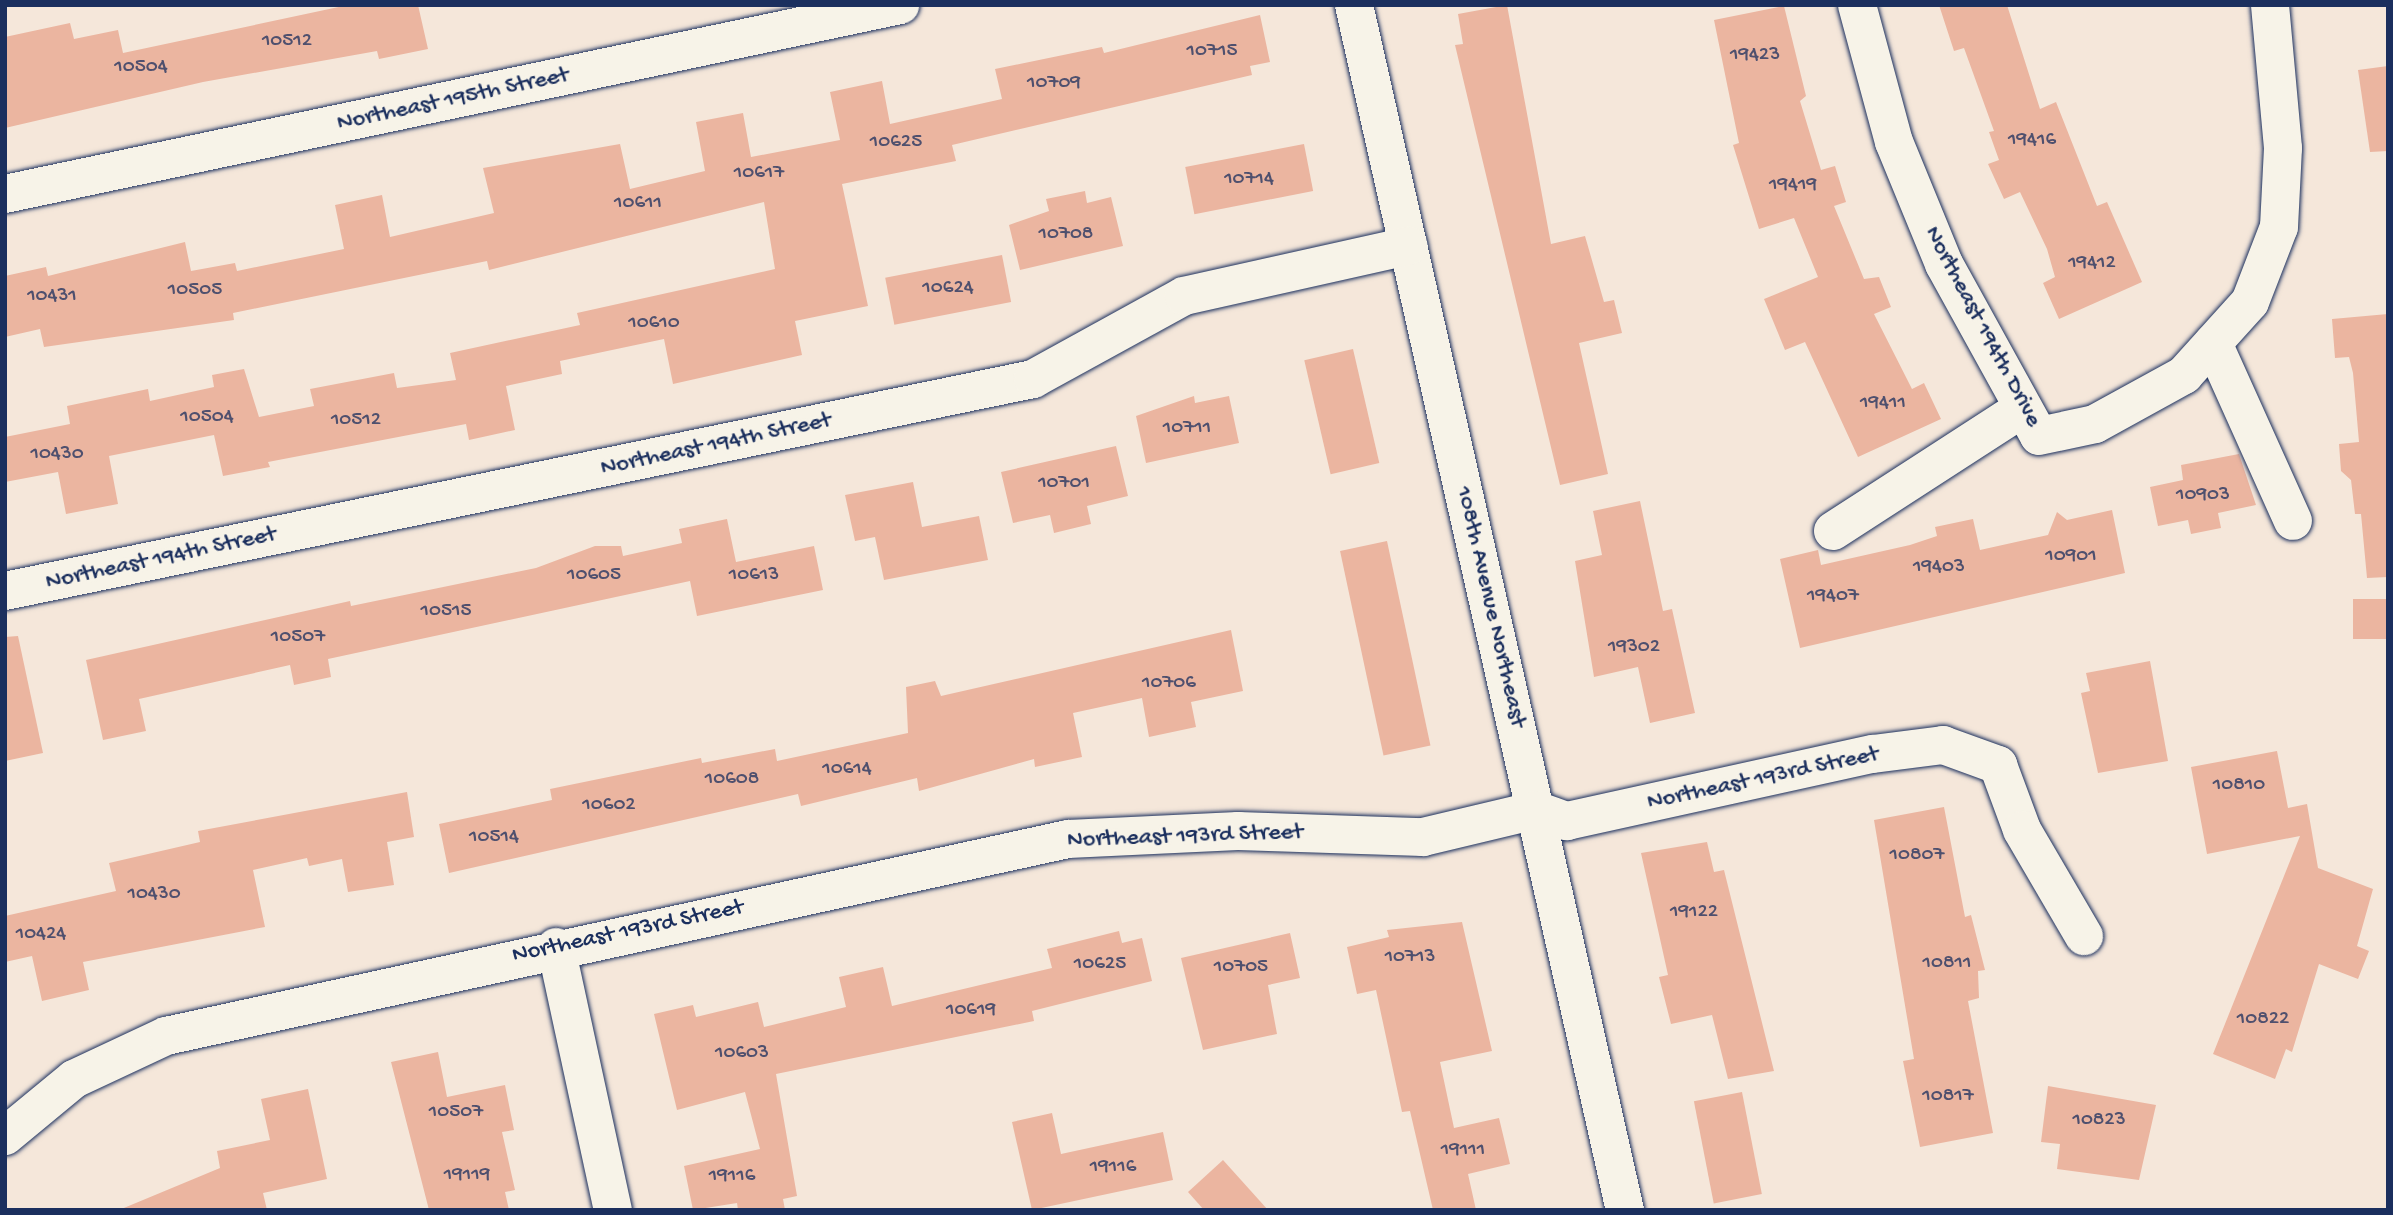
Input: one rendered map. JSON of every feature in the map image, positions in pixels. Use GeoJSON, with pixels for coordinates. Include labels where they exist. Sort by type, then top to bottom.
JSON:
{"type":"FeatureCollection","features":[{"type":"Feature","properties":{"kind":"street","name":"Northeast 195th Street"},"geometry":{"type":"LineString","coordinates":[[5,194],[900,5]]}},
{"type":"Feature","properties":{"kind":"street","name":"108th Avenue Northeast"},"geometry":{"type":"LineString","coordinates":[[1354,5],[1625,1210]]}},
{"type":"Feature","properties":{"kind":"street","name":"Northeast 194th Drive"},"geometry":{"type":"LineString","coordinates":[[1857,5],[1894,142],[1934,240],[2039,436],[2095,424],[2183,374],[2250,302],[2279,227],[2283,148],[2270,5]]}},
{"type":"Feature","properties":{"kind":"street","name":"Northeast 194th Street"},"geometry":{"type":"LineString","coordinates":[[5,591],[1033,380],[1184,296],[1408,246]]}},
{"type":"Feature","properties":{"kind":"street"},"geometry":{"type":"LineString","coordinates":[[2213,343],[2293,521]]}},
{"type":"Feature","properties":{"kind":"street"},"geometry":{"type":"LineString","coordinates":[[1833,531],[2023,408]]}},
{"type":"Feature","properties":{"kind":"street","name":"Northeast 193rd Street"},"geometry":{"type":"LineString","coordinates":[[5,1136],[74,1079],[166,1036],[556,947],[1068,839],[1238,831],[1423,837],[1536,810],[1567,821],[1873,754],[1943,745],[1998,765],[2022,830],[2084,936]]}},
{"type":"Feature","properties":{"kind":"street"},"geometry":{"type":"LineString","coordinates":[[556,947],[613,1210]]}},
{"type":"Feature","properties":{"kind":"building"},"geometry":{"type":"Polygon","coordinates":[[[348,5],[418,5],[428,49],[379,59],[377,51],[203,82],[5,128],[5,37],[70,23],[74,39],[118,30],[123,53],[348,5]]]}},
{"type":"Feature","properties":{"kind":"building"},"geometry":{"type":"Polygon","coordinates":[[[1507,5],[1551,244],[1585,236],[1604,302],[1614,300],[1622,333],[1579,343],[1608,474],[1560,485],[1455,45],[1463,44],[1458,14],[1507,5]]]}},
{"type":"Feature","properties":{"kind":"building"},"geometry":{"type":"Polygon","coordinates":[[[1939,5],[2007,5],[2040,109],[2056,102],[2097,206],[2107,202],[2142,282],[2059,319],[2043,283],[2055,277],[2047,249],[2020,192],[2004,199],[1988,164],[1999,160],[1989,132],[1994,131],[1964,48],[1954,51],[1939,5]]]}},
{"type":"Feature","properties":{"kind":"building"},"geometry":{"type":"Polygon","coordinates":[[[1784,6],[1806,96],[1800,101],[1821,170],[1835,166],[1846,202],[1834,206],[1864,279],[1879,277],[1891,307],[1874,314],[1912,389],[1924,383],[1941,419],[1858,457],[1805,342],[1785,350],[1764,299],[1818,277],[1794,218],[1759,229],[1733,145],[1739,143],[1714,20],[1784,6]]]}},
{"type":"Feature","properties":{"kind":"building"},"geometry":{"type":"Polygon","coordinates":[[[1260,15],[1270,62],[1250,66],[1252,75],[952,145],[956,161],[842,184],[868,306],[795,321],[802,355],[673,384],[664,339],[560,361],[562,374],[506,386],[515,430],[469,440],[466,424],[268,462],[270,467],[223,476],[214,435],[109,456],[118,504],[66,514],[58,472],[5,482],[5,437],[70,424],[67,406],[148,389],[150,401],[214,387],[212,375],[244,369],[259,417],[314,406],[310,389],[394,373],[397,388],[456,380],[450,353],[580,325],[577,313],[775,269],[764,202],[489,270],[487,261],[233,313],[234,320],[44,347],[40,329],[5,337],[5,276],[46,267],[48,276],[185,242],[191,271],[235,263],[237,271],[344,249],[335,205],[382,195],[390,237],[494,213],[483,168],[620,144],[630,189],[705,171],[696,122],[743,113],[751,157],[840,140],[830,92],[882,81],[890,124],[1002,99],[995,69],[1102,47],[1104,53],[1260,15]]]}},
{"type":"Feature","properties":{"kind":"building"},"geometry":{"type":"Polygon","coordinates":[[[2388,66],[2388,151],[2370,152],[2358,70],[2388,66]]]}},
{"type":"Feature","properties":{"kind":"building"},"geometry":{"type":"Polygon","coordinates":[[[1304,144],[1313,191],[1194,214],[1185,167],[1304,144]]]}},
{"type":"Feature","properties":{"kind":"building"},"geometry":{"type":"Polygon","coordinates":[[[1085,191],[1087,203],[1111,197],[1123,246],[1020,270],[1009,225],[1049,211],[1046,199],[1085,191]]]}},
{"type":"Feature","properties":{"kind":"building"},"geometry":{"type":"Polygon","coordinates":[[[1002,255],[1011,302],[894,325],[885,278],[1002,255]]]}},
{"type":"Feature","properties":{"kind":"building"},"geometry":{"type":"Polygon","coordinates":[[[2388,314],[2388,577],[2367,578],[2361,514],[2355,514],[2351,480],[2341,471],[2339,444],[2359,442],[2353,373],[2349,357],[2335,358],[2332,319],[2388,314]]]}},
{"type":"Feature","properties":{"kind":"building"},"geometry":{"type":"Polygon","coordinates":[[[1353,349],[1379,463],[1331,474],[1304,360],[1353,349]]]}},
{"type":"Feature","properties":{"kind":"building"},"geometry":{"type":"Polygon","coordinates":[[[1194,396],[1195,403],[1229,396],[1239,443],[1146,463],[1136,416],[1194,396]]]}},
{"type":"Feature","properties":{"kind":"building"},"geometry":{"type":"Polygon","coordinates":[[[1116,446],[1128,496],[1087,506],[1091,524],[1054,533],[1050,515],[1013,523],[1001,472],[1116,446]]]}},
{"type":"Feature","properties":{"kind":"building"},"geometry":{"type":"Polygon","coordinates":[[[2239,454],[2256,505],[2218,513],[2221,528],[2191,534],[2188,520],[2158,526],[2150,487],[2183,480],[2181,465],[2239,454]]]}},
{"type":"Feature","properties":{"kind":"building"},"geometry":{"type":"Polygon","coordinates":[[[913,482],[922,527],[979,516],[988,560],[884,580],[875,537],[855,541],[845,495],[913,482]]]}},
{"type":"Feature","properties":{"kind":"building"},"geometry":{"type":"Polygon","coordinates":[[[1640,501],[1663,611],[1672,609],[1695,713],[1650,723],[1638,667],[1594,677],[1575,561],[1602,555],[1593,511],[1640,501]]]}},
{"type":"Feature","properties":{"kind":"building"},"geometry":{"type":"Polygon","coordinates":[[[2112,510],[2125,573],[1800,648],[1780,559],[1818,550],[1821,565],[1910,545],[1937,536],[1935,527],[1973,519],[1980,550],[2048,535],[2057,512],[2067,520],[2112,510]]]}},
{"type":"Feature","properties":{"kind":"building"},"geometry":{"type":"Polygon","coordinates":[[[727,519],[736,562],[814,546],[823,590],[697,616],[690,581],[328,659],[331,677],[294,685],[290,665],[139,699],[146,731],[103,740],[86,660],[350,601],[351,606],[536,568],[595,546],[621,546],[623,556],[682,543],[679,529],[727,519]]]}},
{"type":"Feature","properties":{"kind":"building"},"geometry":{"type":"Polygon","coordinates":[[[1387,541],[1430,745],[1384,755],[1340,551],[1387,541]]]}},
{"type":"Feature","properties":{"kind":"building"},"geometry":{"type":"Polygon","coordinates":[[[2353,599],[2388,599],[2388,639],[2353,639],[2353,599]]]}},
{"type":"Feature","properties":{"kind":"building"},"geometry":{"type":"Polygon","coordinates":[[[1231,630],[1243,691],[1191,702],[1196,727],[1149,737],[1142,698],[1073,713],[1082,757],[1035,767],[1034,759],[919,791],[917,778],[801,806],[798,794],[449,873],[439,824],[552,800],[550,789],[701,758],[702,763],[775,749],[777,761],[908,733],[906,687],[935,681],[941,696],[1231,630]]]}},
{"type":"Feature","properties":{"kind":"building"},"geometry":{"type":"Polygon","coordinates":[[[18,636],[43,753],[5,761],[5,637],[18,636]]]}},
{"type":"Feature","properties":{"kind":"building"},"geometry":{"type":"Polygon","coordinates":[[[2150,661],[2168,761],[2098,773],[2081,693],[2090,691],[2086,673],[2150,661]]]}},
{"type":"Feature","properties":{"kind":"building"},"geometry":{"type":"Polygon","coordinates":[[[2277,751],[2288,808],[2307,804],[2318,868],[2373,889],[2357,946],[2369,951],[2358,979],[2319,964],[2292,1052],[2286,1049],[2275,1079],[2213,1054],[2300,836],[2207,854],[2191,767],[2277,751]]]}},
{"type":"Feature","properties":{"kind":"building"},"geometry":{"type":"Polygon","coordinates":[[[407,792],[414,837],[387,842],[394,885],[348,892],[342,859],[309,866],[307,858],[253,870],[265,927],[83,962],[89,990],[42,1001],[32,956],[5,962],[5,916],[116,891],[109,863],[200,842],[198,831],[407,792]]]}},
{"type":"Feature","properties":{"kind":"building"},"geometry":{"type":"Polygon","coordinates":[[[1944,807],[1965,917],[1971,915],[1985,970],[1978,971],[1979,998],[1968,1001],[1993,1133],[1920,1147],[1903,1061],[1914,1059],[1874,820],[1944,807]]]}},
{"type":"Feature","properties":{"kind":"building"},"geometry":{"type":"Polygon","coordinates":[[[1707,842],[1714,872],[1724,870],[1774,1071],[1728,1079],[1712,1015],[1671,1024],[1659,977],[1668,975],[1641,853],[1707,842]]]}},
{"type":"Feature","properties":{"kind":"building"},"geometry":{"type":"Polygon","coordinates":[[[1462,922],[1492,1051],[1440,1062],[1454,1128],[1499,1118],[1510,1164],[1468,1174],[1476,1210],[1433,1210],[1410,1111],[1402,1112],[1376,990],[1357,994],[1347,947],[1389,937],[1387,930],[1462,922]]]}},
{"type":"Feature","properties":{"kind":"building"},"geometry":{"type":"Polygon","coordinates":[[[1119,931],[1122,943],[1142,938],[1152,981],[1032,1011],[1034,1021],[776,1074],[797,1196],[783,1199],[785,1210],[738,1210],[737,1203],[693,1210],[684,1166],[760,1149],[745,1092],[677,1110],[654,1014],[693,1005],[696,1017],[758,1002],[764,1027],[846,1007],[839,977],[883,967],[892,1006],[1052,968],[1047,949],[1119,931]]]}},
{"type":"Feature","properties":{"kind":"building"},"geometry":{"type":"Polygon","coordinates":[[[1290,933],[1300,978],[1268,985],[1277,1034],[1203,1050],[1181,958],[1290,933]]]}},
{"type":"Feature","properties":{"kind":"building"},"geometry":{"type":"Polygon","coordinates":[[[438,1052],[447,1097],[505,1085],[514,1130],[502,1132],[515,1190],[505,1192],[509,1210],[429,1210],[391,1062],[438,1052]]]}},
{"type":"Feature","properties":{"kind":"building"},"geometry":{"type":"Polygon","coordinates":[[[2048,1086],[2156,1105],[2139,1180],[2057,1169],[2060,1144],[2041,1142],[2048,1086]]]}},
{"type":"Feature","properties":{"kind":"building"},"geometry":{"type":"Polygon","coordinates":[[[308,1089],[327,1179],[263,1193],[267,1210],[119,1210],[220,1168],[217,1151],[270,1140],[261,1099],[308,1089]]]}},
{"type":"Feature","properties":{"kind":"building"},"geometry":{"type":"Polygon","coordinates":[[[1742,1092],[1762,1194],[1714,1203],[1694,1101],[1742,1092]]]}},
{"type":"Feature","properties":{"kind":"building"},"geometry":{"type":"Polygon","coordinates":[[[1052,1113],[1061,1154],[1163,1132],[1173,1180],[1032,1210],[1012,1122],[1052,1113]]]}},
{"type":"Feature","properties":{"kind":"building"},"geometry":{"type":"Polygon","coordinates":[[[1223,1160],[1268,1210],[1204,1210],[1188,1192],[1223,1160]]]}}]}
